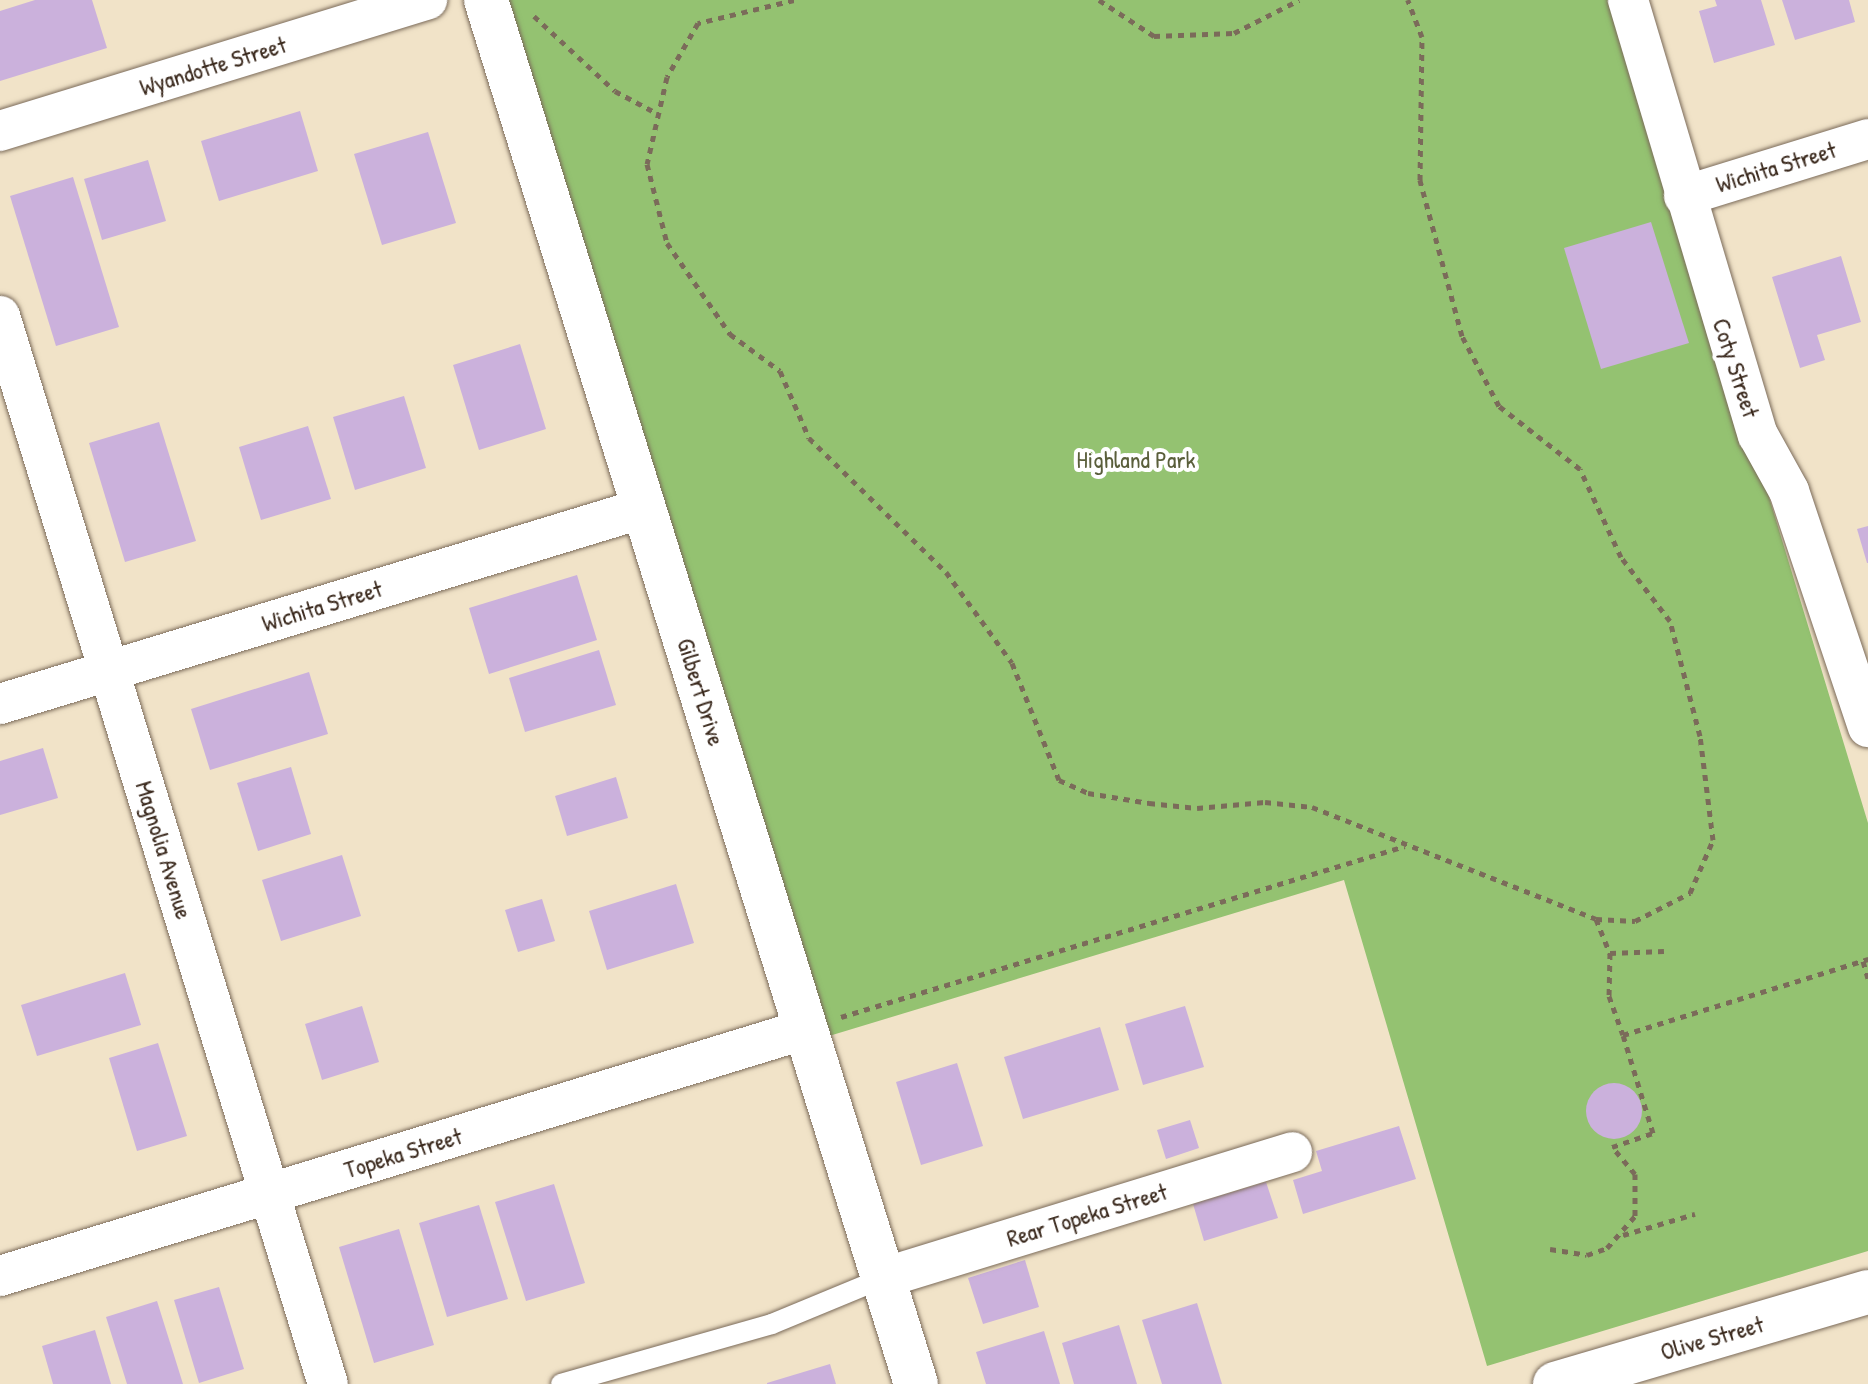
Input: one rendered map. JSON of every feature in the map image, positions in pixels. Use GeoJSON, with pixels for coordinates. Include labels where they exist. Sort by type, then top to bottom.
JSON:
{"type":"FeatureCollection","features":[{"type":"Feature","properties":{"kind":"street","name":"Wyandotte Street"},"geometry":{"type":"LineString","coordinates":[[0,131],[427,0]]}},
{"type":"Feature","properties":{"kind":"street","name":"Gilbert Drive"},"geometry":{"type":"LineString","coordinates":[[486,0],[644,508],[818,1025],[883,1278],[916,1384]]}},
{"type":"Feature","properties":{"kind":"street","name":"Coty Street"},"geometry":{"type":"LineString","coordinates":[[1628,0],[1684,196],[1758,435],[1789,491],[1867,718]]}},
{"type":"Feature","properties":{"kind":"street","name":"Wichita Street"},"geometry":{"type":"LineString","coordinates":[[1684,196],[1868,139]]}},
{"type":"Feature","properties":{"kind":"street","name":"Magnolia Avenue"},"geometry":{"type":"LineString","coordinates":[[0,316],[328,1384]]}},
{"type":"Feature","properties":{"kind":"street","name":"Wichita Street"},"geometry":{"type":"LineString","coordinates":[[0,704],[644,508]]}},
{"type":"Feature","properties":{"kind":"street","name":"Topeka Street"},"geometry":{"type":"LineString","coordinates":[[0,1276],[818,1025]]}},
{"type":"Feature","properties":{"kind":"street","name":"Rear Topeka Street"},"geometry":{"type":"LineString","coordinates":[[883,1278],[1292,1152]]}},
{"type":"Feature","properties":{"kind":"street","name":"Olive Street"},"geometry":{"type":"LineString","coordinates":[[1555,1384],[1868,1292]]}},
{"type":"Feature","properties":{"kind":"lane"},"geometry":{"type":"LineString","coordinates":[[561,1384],[772,1324],[883,1278]]}},
{"type":"Feature","properties":{"kind":"path"},"geometry":{"type":"LineString","coordinates":[[794,0],[698,23],[667,77],[647,164],[667,243],[730,334],[780,371],[809,438],[946,572],[1012,663],[1059,780],[1088,793],[1161,805],[1197,808],[1265,802],[1312,807],[1596,919],[1635,921],[1690,893],[1713,840],[1700,736],[1670,621],[1621,557],[1580,469],[1499,406],[1462,336],[1420,180],[1422,30],[1408,0]]}},
{"type":"Feature","properties":{"kind":"path"},"geometry":{"type":"LineString","coordinates":[[1099,0],[1154,36],[1234,33],[1299,0]]}},
{"type":"Feature","properties":{"kind":"path"},"geometry":{"type":"LineString","coordinates":[[527,10],[615,91],[658,114]]}},
{"type":"Feature","properties":{"kind":"path"},"geometry":{"type":"LineString","coordinates":[[818,1025],[1405,846]]}},
{"type":"Feature","properties":{"kind":"path"},"geometry":{"type":"LineString","coordinates":[[1596,919],[1610,953],[1609,996],[1653,1133],[1612,1147],[1624,1157],[1637,1185],[1635,1216],[1623,1235]]}},
{"type":"Feature","properties":{"kind":"path"},"geometry":{"type":"LineString","coordinates":[[1610,953],[1664,951]]}},
{"type":"Feature","properties":{"kind":"path"},"geometry":{"type":"LineString","coordinates":[[1623,1035],[1865,960],[1868,978]]}},
{"type":"Feature","properties":{"kind":"path"},"geometry":{"type":"LineString","coordinates":[[1550,1249],[1587,1255],[1623,1235],[1695,1214]]}},
{"type":"Feature","properties":{"kind":"green space","name":"Highland Park"},"geometry":{"type":"Polygon","coordinates":[[[508,0],[1618,0],[1868,823],[1868,1251],[1487,1366],[1344,880],[829,1036],[508,0]]]}},
{"type":"Feature","properties":{"kind":"building"},"geometry":{"type":"Polygon","coordinates":[[[35,0],[92,0],[107,48],[0,81],[0,11],[35,0]]]}},
{"type":"Feature","properties":{"kind":"building"},"geometry":{"type":"Polygon","coordinates":[[[1715,0],[1761,0],[1775,45],[1714,63],[1699,11],[1717,6],[1715,0]]]}},
{"type":"Feature","properties":{"kind":"building"},"geometry":{"type":"Polygon","coordinates":[[[1782,0],[1849,0],[1855,22],[1795,40],[1782,0]]]}},
{"type":"Feature","properties":{"kind":"building"},"geometry":{"type":"Polygon","coordinates":[[[300,111],[318,171],[219,201],[201,141],[300,111]]]}},
{"type":"Feature","properties":{"kind":"building"},"geometry":{"type":"Polygon","coordinates":[[[428,132],[456,223],[382,245],[354,154],[428,132]]]}},
{"type":"Feature","properties":{"kind":"building"},"geometry":{"type":"Polygon","coordinates":[[[148,160],[166,221],[102,240],[84,179],[148,160]]]}},
{"type":"Feature","properties":{"kind":"building"},"geometry":{"type":"Polygon","coordinates":[[[73,177],[119,327],[56,346],[10,196],[73,177]]]}},
{"type":"Feature","properties":{"kind":"building"},"geometry":{"type":"Polygon","coordinates":[[[1651,222],[1689,343],[1601,369],[1564,248],[1651,222]]]}},
{"type":"Feature","properties":{"kind":"building"},"geometry":{"type":"Polygon","coordinates":[[[1841,256],[1861,322],[1817,335],[1825,360],[1800,368],[1772,277],[1841,256]]]}},
{"type":"Feature","properties":{"kind":"building"},"geometry":{"type":"Polygon","coordinates":[[[520,344],[546,429],[479,450],[453,365],[520,344]]]}},
{"type":"Feature","properties":{"kind":"building"},"geometry":{"type":"Polygon","coordinates":[[[404,396],[426,468],[355,490],[333,417],[404,396]]]}},
{"type":"Feature","properties":{"kind":"building"},"geometry":{"type":"Polygon","coordinates":[[[159,422],[196,541],[125,562],[89,443],[159,422]]]}},
{"type":"Feature","properties":{"kind":"building"},"geometry":{"type":"Polygon","coordinates":[[[308,426],[331,499],[261,520],[239,447],[308,426]]]}},
{"type":"Feature","properties":{"kind":"building"},"geometry":{"type":"Polygon","coordinates":[[[1868,526],[1868,563],[1867,563],[1857,529],[1868,526]]]}},
{"type":"Feature","properties":{"kind":"building"},"geometry":{"type":"Polygon","coordinates":[[[577,575],[597,640],[489,674],[469,608],[577,575]]]}},
{"type":"Feature","properties":{"kind":"building"},"geometry":{"type":"Polygon","coordinates":[[[599,650],[616,705],[525,732],[509,678],[599,650]]]}},
{"type":"Feature","properties":{"kind":"building"},"geometry":{"type":"Polygon","coordinates":[[[309,672],[328,734],[210,770],[191,709],[309,672]]]}},
{"type":"Feature","properties":{"kind":"building"},"geometry":{"type":"Polygon","coordinates":[[[43,748],[58,798],[0,815],[0,761],[43,748]]]}},
{"type":"Feature","properties":{"kind":"building"},"geometry":{"type":"Polygon","coordinates":[[[291,767],[311,834],[258,851],[237,783],[291,767]]]}},
{"type":"Feature","properties":{"kind":"building"},"geometry":{"type":"Polygon","coordinates":[[[616,777],[628,818],[567,836],[555,796],[616,777]]]}},
{"type":"Feature","properties":{"kind":"building"},"geometry":{"type":"Polygon","coordinates":[[[342,855],[361,916],[281,941],[262,880],[342,855]]]}},
{"type":"Feature","properties":{"kind":"building"},"geometry":{"type":"Polygon","coordinates":[[[676,884],[694,943],[607,970],[589,911],[676,884]]]}},
{"type":"Feature","properties":{"kind":"building"},"geometry":{"type":"Polygon","coordinates":[[[542,899],[555,941],[518,952],[505,910],[542,899]]]}},
{"type":"Feature","properties":{"kind":"building"},"geometry":{"type":"Polygon","coordinates":[[[125,973],[141,1025],[37,1056],[21,1005],[125,973]]]}},
{"type":"Feature","properties":{"kind":"building"},"geometry":{"type":"Polygon","coordinates":[[[362,1006],[379,1062],[322,1080],[305,1024],[362,1006]]]}},
{"type":"Feature","properties":{"kind":"building"},"geometry":{"type":"Polygon","coordinates":[[[1185,1006],[1204,1067],[1143,1085],[1125,1024],[1185,1006]]]}},
{"type":"Feature","properties":{"kind":"building"},"geometry":{"type":"Polygon","coordinates":[[[1100,1027],[1119,1090],[1023,1119],[1004,1057],[1100,1027]]]}},
{"type":"Feature","properties":{"kind":"building"},"geometry":{"type":"Polygon","coordinates":[[[158,1043],[187,1136],[137,1151],[109,1058],[158,1043]]]}},
{"type":"Feature","properties":{"kind":"building"},"geometry":{"type":"Polygon","coordinates":[[[957,1063],[983,1146],[921,1165],[896,1082],[957,1063]]]}},
{"type":"Feature","properties":{"kind":"building"},"geometry":{"type":"Polygon","coordinates":[[[1614,1083],[1634,1091],[1642,1111],[1634,1131],[1614,1139],[1594,1131],[1586,1111],[1594,1091],[1614,1083]]]}},
{"type":"Feature","properties":{"kind":"building"},"geometry":{"type":"Polygon","coordinates":[[[1190,1120],[1199,1148],[1166,1159],[1157,1130],[1190,1120]]]}},
{"type":"Feature","properties":{"kind":"building"},"geometry":{"type":"Polygon","coordinates":[[[1399,1126],[1416,1179],[1303,1214],[1293,1180],[1322,1171],[1316,1151],[1399,1126]]]}},
{"type":"Feature","properties":{"kind":"building"},"geometry":{"type":"Polygon","coordinates":[[[1266,1182],[1278,1218],[1204,1241],[1193,1204],[1266,1182]]]}},
{"type":"Feature","properties":{"kind":"building"},"geometry":{"type":"Polygon","coordinates":[[[554,1184],[585,1283],[526,1301],[495,1202],[554,1184]]]}},
{"type":"Feature","properties":{"kind":"building"},"geometry":{"type":"Polygon","coordinates":[[[479,1205],[508,1299],[447,1317],[419,1223],[479,1205]]]}},
{"type":"Feature","properties":{"kind":"building"},"geometry":{"type":"Polygon","coordinates":[[[399,1229],[434,1345],[374,1363],[339,1247],[399,1229]]]}},
{"type":"Feature","properties":{"kind":"building"},"geometry":{"type":"Polygon","coordinates":[[[1025,1260],[1039,1307],[983,1324],[968,1278],[1025,1260]]]}},
{"type":"Feature","properties":{"kind":"building"},"geometry":{"type":"Polygon","coordinates":[[[219,1287],[244,1369],[199,1383],[174,1300],[219,1287]]]}},
{"type":"Feature","properties":{"kind":"building"},"geometry":{"type":"Polygon","coordinates":[[[157,1301],[183,1384],[127,1384],[106,1317],[157,1301]]]}},
{"type":"Feature","properties":{"kind":"building"},"geometry":{"type":"Polygon","coordinates":[[[1197,1303],[1222,1384],[1162,1384],[1142,1320],[1197,1303]]]}},
{"type":"Feature","properties":{"kind":"building"},"geometry":{"type":"Polygon","coordinates":[[[1119,1325],[1137,1384],[1074,1384],[1062,1343],[1119,1325]]]}},
{"type":"Feature","properties":{"kind":"building"},"geometry":{"type":"Polygon","coordinates":[[[95,1330],[111,1384],[53,1384],[42,1346],[95,1330]]]}},
{"type":"Feature","properties":{"kind":"building"},"geometry":{"type":"Polygon","coordinates":[[[1044,1331],[1060,1384],[986,1384],[976,1352],[1044,1331]]]}},
{"type":"Feature","properties":{"kind":"building"},"geometry":{"type":"Polygon","coordinates":[[[830,1364],[836,1384],[767,1384],[767,1383],[830,1364]]]}}]}
